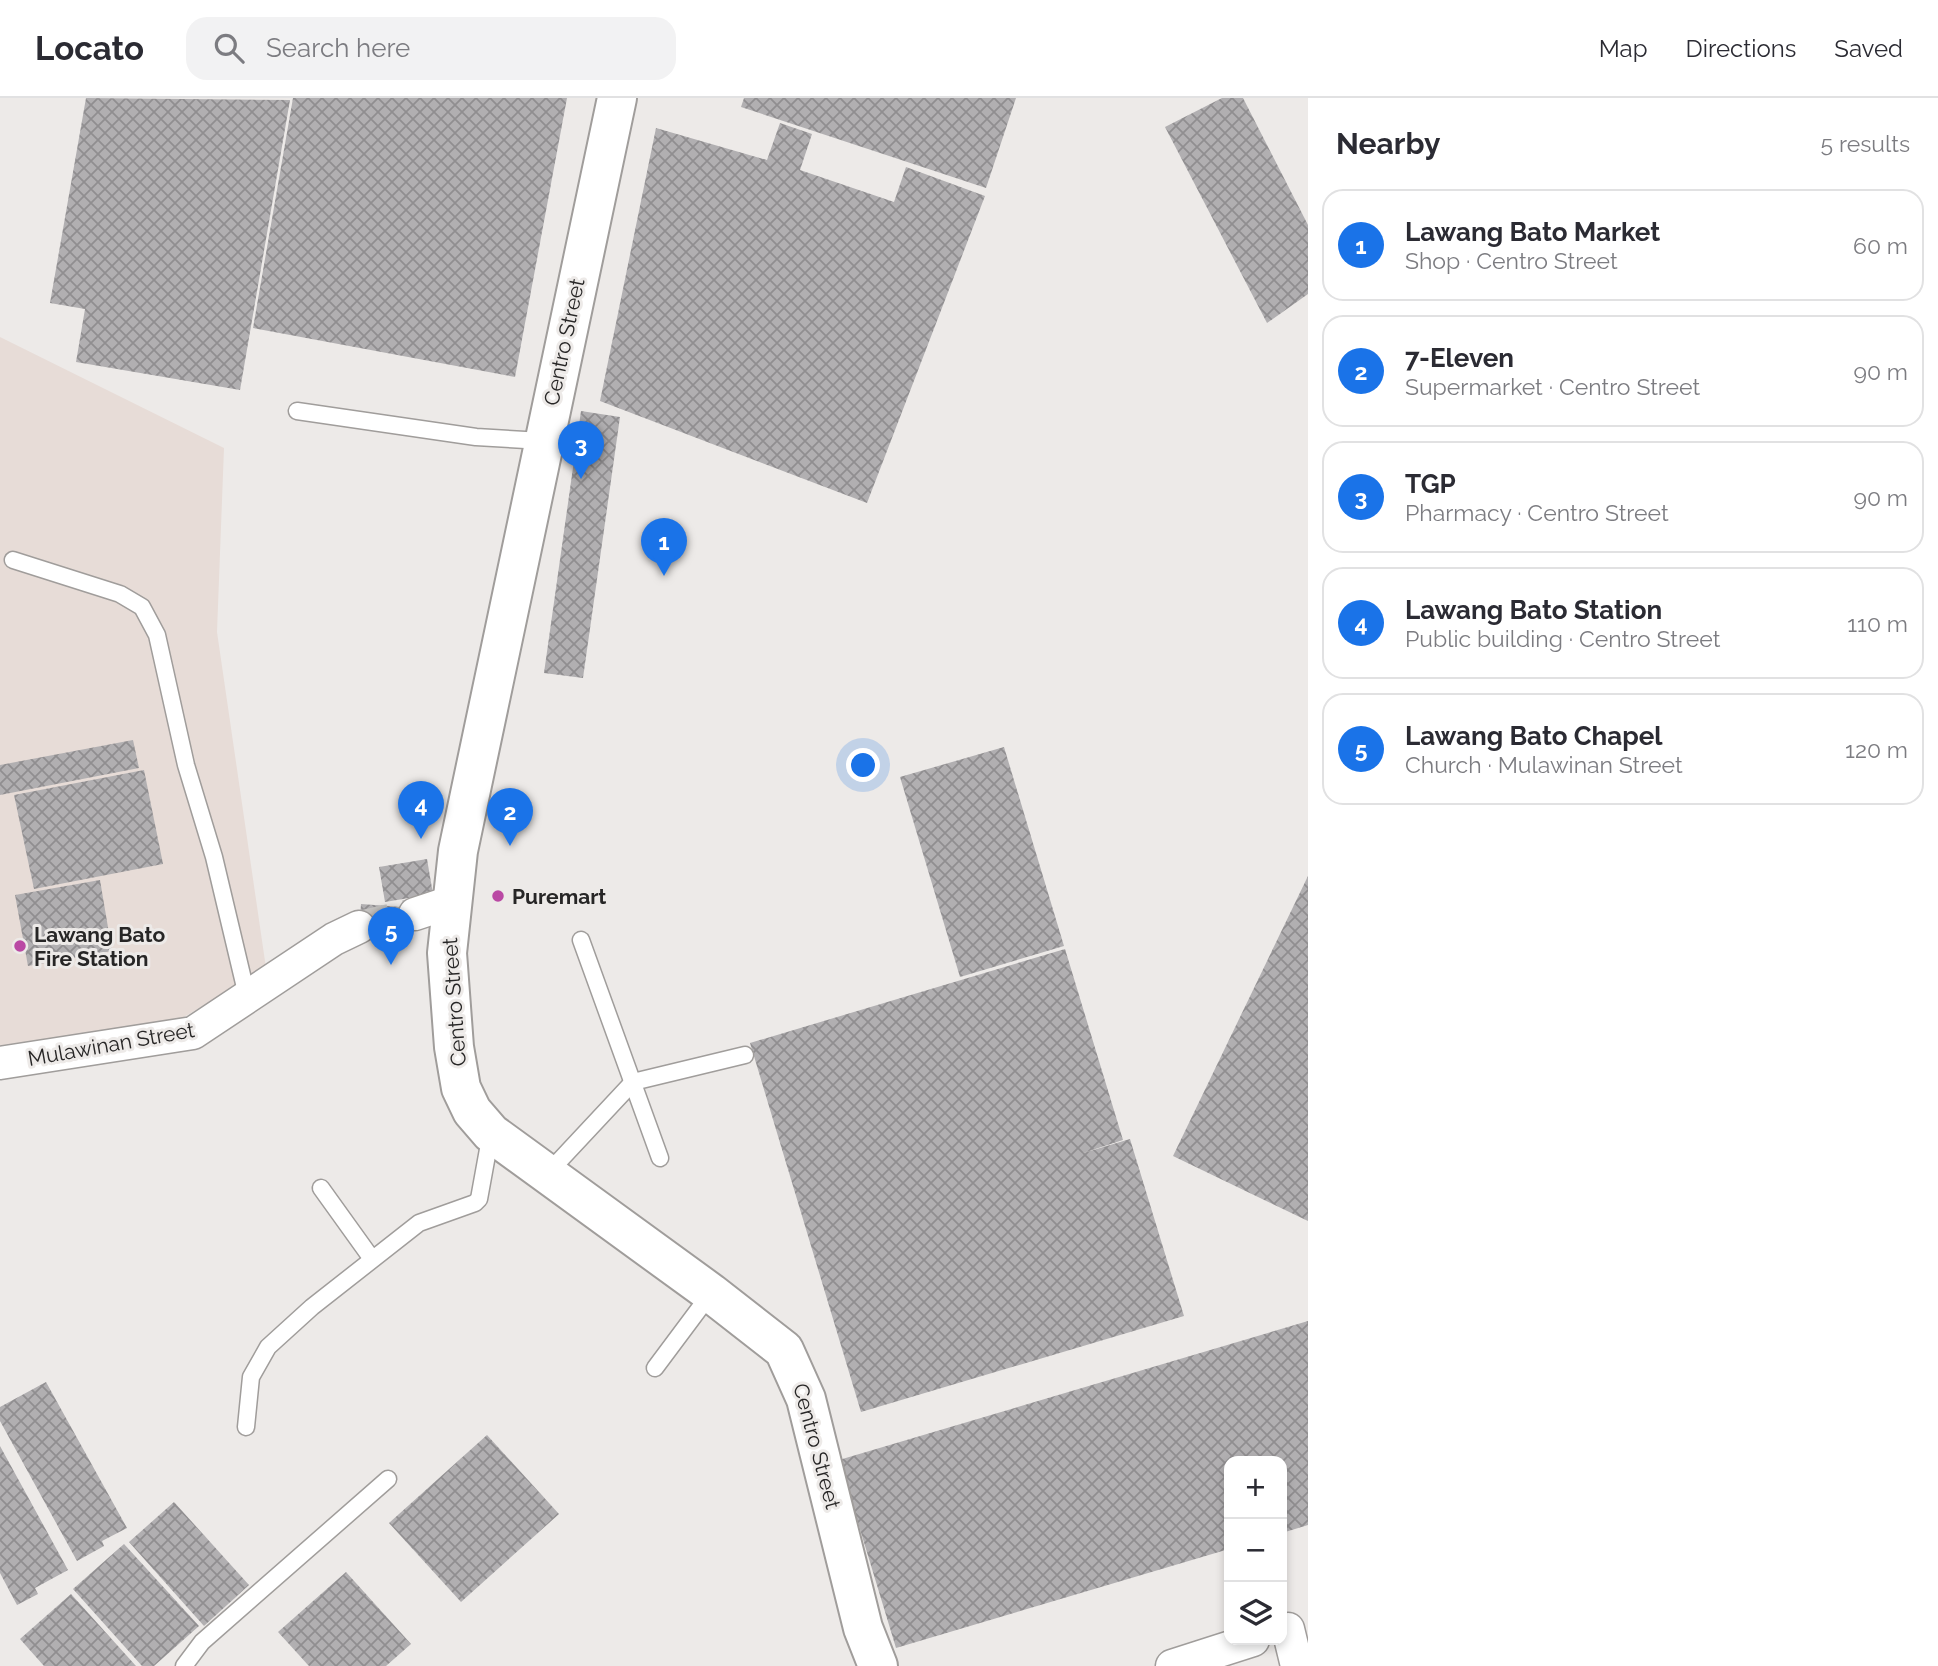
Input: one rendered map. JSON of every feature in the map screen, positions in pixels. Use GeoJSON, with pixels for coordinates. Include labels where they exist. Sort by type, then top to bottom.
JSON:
{"type":"FeatureCollection","features":[{"type":"Feature","properties":{"kind":"main road","name":"Centro Street"},"geometry":{"type":"LineString","coordinates":[[617,98],[458,851],[447,953],[460,1088],[471,1111],[491,1133],[711,1293],[784,1350],[797,1372],[806,1399],[863,1629],[878,1666]]}},
{"type":"Feature","properties":{"kind":"street"},"geometry":{"type":"LineString","coordinates":[[415,914],[451,902]]}},
{"type":"Feature","properties":{"kind":"street","name":"Mulawinan Street"},"geometry":{"type":"LineString","coordinates":[[0,1063],[193,1033],[334,939],[359,927]]}},
{"type":"Feature","properties":{"kind":"street"},"geometry":{"type":"LineString","coordinates":[[1292,1627],[1297,1666]]}},
{"type":"Feature","properties":{"kind":"street"},"geometry":{"type":"LineString","coordinates":[[1172,1666],[1237,1645]]}},
{"type":"Feature","properties":{"kind":"lane"},"geometry":{"type":"LineString","coordinates":[[297,411],[476,437],[543,441]]}},
{"type":"Feature","properties":{"kind":"lane"},"geometry":{"type":"LineString","coordinates":[[13,560],[120,594],[142,607],[157,635],[186,765],[214,858],[247,996]]}},
{"type":"Feature","properties":{"kind":"lane"},"geometry":{"type":"LineString","coordinates":[[581,940],[660,1158]]}},
{"type":"Feature","properties":{"kind":"lane"},"geometry":{"type":"LineString","coordinates":[[547,1174],[633,1082],[745,1055]]}},
{"type":"Feature","properties":{"kind":"lane"},"geometry":{"type":"LineString","coordinates":[[246,1427],[251,1377],[268,1347],[312,1307],[419,1223],[470,1206],[479,1199],[491,1133]]}},
{"type":"Feature","properties":{"kind":"lane"},"geometry":{"type":"LineString","coordinates":[[321,1188],[372,1259]]}},
{"type":"Feature","properties":{"kind":"lane"},"geometry":{"type":"LineString","coordinates":[[655,1368],[711,1293]]}},
{"type":"Feature","properties":{"kind":"lane"},"geometry":{"type":"LineString","coordinates":[[184,1666],[202,1642],[388,1479]]}},
{"type":"Feature","properties":{"kind":"shaded area"},"geometry":{"type":"Polygon","coordinates":[[[0,337],[224,448],[217,632],[266,968],[184,1017],[0,1049],[0,337]]]}},
{"type":"Feature","properties":{"kind":"building"},"geometry":{"type":"Polygon","coordinates":[[[86,98],[290,100],[240,390],[76,362],[85,309],[50,303],[86,98]]]}},
{"type":"Feature","properties":{"kind":"building"},"geometry":{"type":"Polygon","coordinates":[[[293,98],[567,98],[515,377],[253,328],[293,98]]]}},
{"type":"Feature","properties":{"kind":"building"},"geometry":{"type":"Polygon","coordinates":[[[744,98],[1016,98],[986,188],[741,107],[744,98]]]}},
{"type":"Feature","properties":{"kind":"building"},"geometry":{"type":"Polygon","coordinates":[[[1222,98],[1243,98],[1308,225],[1308,294],[1267,323],[1165,127],[1222,98]]]}},
{"type":"Feature","properties":{"kind":"building"},"geometry":{"type":"Polygon","coordinates":[[[780,123],[812,134],[800,170],[894,202],[906,167],[985,196],[867,503],[600,401],[656,128],[767,160],[780,123]]]}},
{"type":"Feature","properties":{"kind":"building"},"geometry":{"type":"Polygon","coordinates":[[[581,411],[620,417],[583,678],[544,673],[581,411]]]}},
{"type":"Feature","properties":{"kind":"building"},"geometry":{"type":"Polygon","coordinates":[[[133,740],[139,768],[0,795],[0,765],[133,740]]]}},
{"type":"Feature","properties":{"kind":"building"},"geometry":{"type":"Polygon","coordinates":[[[1004,747],[1064,946],[960,977],[900,777],[1004,747]]]}},
{"type":"Feature","properties":{"kind":"building"},"geometry":{"type":"Polygon","coordinates":[[[144,770],[163,864],[34,889],[14,795],[144,770]]]}},
{"type":"Feature","properties":{"kind":"building"},"geometry":{"type":"Polygon","coordinates":[[[427,859],[433,894],[385,902],[379,867],[427,859]]]}},
{"type":"Feature","properties":{"kind":"building"},"geometry":{"type":"Polygon","coordinates":[[[1308,876],[1308,1221],[1173,1156],[1308,876]]]}},
{"type":"Feature","properties":{"kind":"building"},"geometry":{"type":"Polygon","coordinates":[[[100,880],[112,951],[28,966],[15,895],[100,880]]]}},
{"type":"Feature","properties":{"kind":"building"},"geometry":{"type":"Polygon","coordinates":[[[361,904],[415,908],[413,936],[359,932],[361,904]]]}},
{"type":"Feature","properties":{"kind":"building"},"geometry":{"type":"Polygon","coordinates":[[[1065,949],[1123,1140],[1080,1154],[1130,1139],[1184,1316],[861,1412],[750,1043],[1065,949]]]}},
{"type":"Feature","properties":{"kind":"building"},"geometry":{"type":"Polygon","coordinates":[[[1308,1321],[1308,1525],[1287,1531],[1287,1456],[1224,1456],[1224,1550],[896,1648],[839,1460],[1308,1321]]]}},
{"type":"Feature","properties":{"kind":"building"},"geometry":{"type":"Polygon","coordinates":[[[46,1382],[127,1528],[102,1541],[104,1546],[77,1561],[0,1421],[0,1407],[46,1382]]]}},
{"type":"Feature","properties":{"kind":"building"},"geometry":{"type":"Polygon","coordinates":[[[487,1435],[559,1514],[461,1602],[389,1523],[487,1435]]]}},
{"type":"Feature","properties":{"kind":"building"},"geometry":{"type":"Polygon","coordinates":[[[0,1446],[68,1570],[35,1588],[38,1594],[17,1605],[0,1573],[0,1446]]]}},
{"type":"Feature","properties":{"kind":"building"},"geometry":{"type":"Polygon","coordinates":[[[174,1502],[249,1585],[204,1626],[129,1542],[174,1502]]]}},
{"type":"Feature","properties":{"kind":"building"},"geometry":{"type":"Polygon","coordinates":[[[124,1544],[199,1626],[154,1666],[142,1666],[73,1589],[124,1544]]]}},
{"type":"Feature","properties":{"kind":"building"},"geometry":{"type":"Polygon","coordinates":[[[346,1572],[411,1644],[386,1666],[309,1666],[278,1632],[346,1572]]]}},
{"type":"Feature","properties":{"kind":"building"},"geometry":{"type":"Polygon","coordinates":[[[71,1594],[136,1666],[44,1666],[20,1639],[71,1594]]]}},
{"type":"Feature","properties":{"kind":"tunnel"},"geometry":{"type":"LineString","coordinates":[[359,927],[415,914]]}},
{"type":"Feature","properties":{"kind":"place","name":"TGP"},"geometry":{"type":"Point","coordinates":[581,479]}},
{"type":"Feature","properties":{"kind":"place","name":"Lawang Bato Market"},"geometry":{"type":"Point","coordinates":[664,576]}},
{"type":"Feature","properties":{"kind":"place","name":"Lawang Bato Station"},"geometry":{"type":"Point","coordinates":[421,839]}},
{"type":"Feature","properties":{"kind":"place","name":"7-Eleven"},"geometry":{"type":"Point","coordinates":[510,846]}},
{"type":"Feature","properties":{"kind":"place","name":"Puremart"},"geometry":{"type":"Point","coordinates":[498,896]}},
{"type":"Feature","properties":{"kind":"place","name":"Lawang Bato Fire Station"},"geometry":{"type":"Point","coordinates":[20,946]}},
{"type":"Feature","properties":{"kind":"place","name":"Lawang Bato Chapel"},"geometry":{"type":"Point","coordinates":[391,965]}}]}
